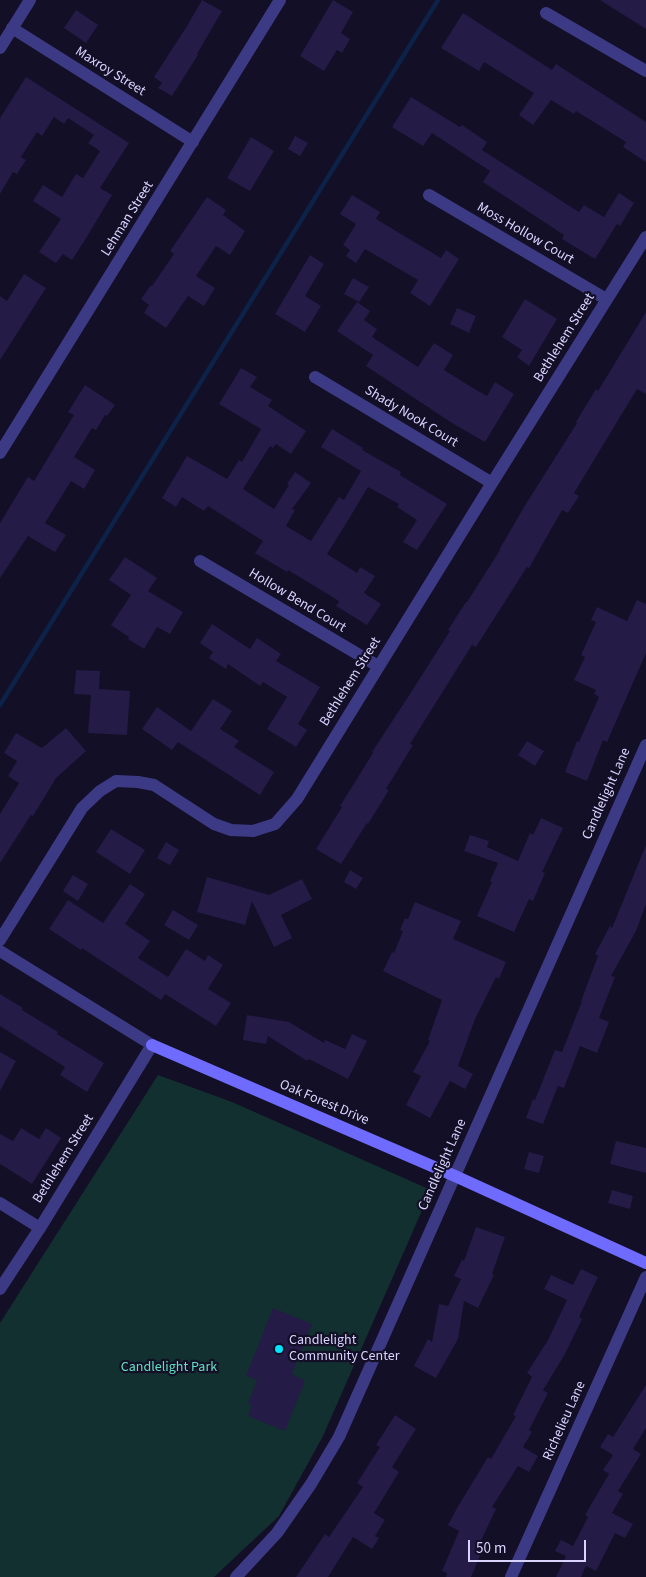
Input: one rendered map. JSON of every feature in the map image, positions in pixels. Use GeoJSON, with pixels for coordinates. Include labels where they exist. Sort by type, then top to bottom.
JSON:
{"type":"FeatureCollection","features":[{"type":"Feature","properties":{"kind":"street"},"geometry":{"type":"LineString","coordinates":[[0,48],[30,0]]}},
{"type":"Feature","properties":{"kind":"street","name":"Lehman Street"},"geometry":{"type":"LineString","coordinates":[[0,453],[280,0]]}},
{"type":"Feature","properties":{"kind":"street"},"geometry":{"type":"LineString","coordinates":[[546,13],[646,72]]}},
{"type":"Feature","properties":{"kind":"street","name":"Maxroy Street"},"geometry":{"type":"LineString","coordinates":[[12,28],[193,142]]}},
{"type":"Feature","properties":{"kind":"street","name":"Moss Hollow Court"},"geometry":{"type":"LineString","coordinates":[[429,195],[606,299]]}},
{"type":"Feature","properties":{"kind":"street","name":"Bethlehem Street"},"geometry":{"type":"LineString","coordinates":[[0,940],[82,808],[100,791],[116,781],[154,785],[214,824],[231,830],[253,831],[275,824],[297,800],[378,666],[646,237]]}},
{"type":"Feature","properties":{"kind":"street","name":"Shady Nook Court"},"geometry":{"type":"LineString","coordinates":[[315,377],[492,483]]}},
{"type":"Feature","properties":{"kind":"street","name":"Hollow Bend Court"},"geometry":{"type":"LineString","coordinates":[[200,561],[378,666]]}},
{"type":"Feature","properties":{"kind":"street","name":"Candlelight Lane"},"geometry":{"type":"LineString","coordinates":[[236,1577],[277,1533],[311,1484],[339,1437],[646,745]]}},
{"type":"Feature","properties":{"kind":"street","name":"Oak Forest Drive"},"geometry":{"type":"LineString","coordinates":[[0,951],[152,1044],[455,1176],[646,1263]]}},
{"type":"Feature","properties":{"kind":"street","name":"Bethlehem Street"},"geometry":{"type":"LineString","coordinates":[[0,1289],[40,1228],[152,1044]]}},
{"type":"Feature","properties":{"kind":"street"},"geometry":{"type":"LineString","coordinates":[[0,1203],[40,1228]]}},
{"type":"Feature","properties":{"kind":"street","name":"Richelieu Lane"},"geometry":{"type":"LineString","coordinates":[[511,1577],[646,1277]]}},
{"type":"Feature","properties":{"kind":"green space","name":"Candlelight Park"},"geometry":{"type":"Polygon","coordinates":[[[158,1075],[232,1102],[431,1190],[323,1436],[279,1516],[214,1577],[0,1577],[0,1323],[158,1075]]]}},
{"type":"Feature","properties":{"kind":"building"},"geometry":{"type":"Polygon","coordinates":[[[202,0],[222,11],[198,55],[172,96],[158,88],[162,83],[154,77],[202,0]]]}},
{"type":"Feature","properties":{"kind":"building"},"geometry":{"type":"Polygon","coordinates":[[[333,0],[353,12],[341,33],[350,39],[342,53],[337,50],[324,71],[300,56],[333,0]]]}},
{"type":"Feature","properties":{"kind":"building"},"geometry":{"type":"Polygon","coordinates":[[[600,0],[646,0],[646,29],[600,0]]]}},
{"type":"Feature","properties":{"kind":"building"},"geometry":{"type":"Polygon","coordinates":[[[76,10],[98,25],[86,43],[64,28],[76,10]]]}},
{"type":"Feature","properties":{"kind":"building"},"geometry":{"type":"Polygon","coordinates":[[[463,13],[552,70],[556,64],[646,122],[646,162],[623,147],[626,142],[576,111],[574,114],[551,100],[533,125],[519,115],[534,93],[484,62],[479,71],[441,48],[463,13]]]}},
{"type":"Feature","properties":{"kind":"building"},"geometry":{"type":"Polygon","coordinates":[[[26,77],[129,143],[100,188],[112,195],[72,260],[63,254],[56,263],[39,252],[61,219],[33,201],[43,185],[62,197],[76,174],[83,178],[100,151],[88,143],[94,135],[68,118],[64,124],[54,117],[42,136],[37,132],[21,157],[26,160],[17,174],[13,172],[0,194],[0,118],[26,77]]]}},
{"type":"Feature","properties":{"kind":"building"},"geometry":{"type":"Polygon","coordinates":[[[411,97],[460,127],[462,125],[487,142],[482,150],[579,212],[584,205],[604,217],[619,193],[634,203],[620,226],[617,224],[595,259],[562,239],[564,235],[483,182],[490,171],[432,133],[423,146],[392,127],[411,97]]]}},
{"type":"Feature","properties":{"kind":"building"},"geometry":{"type":"Polygon","coordinates":[[[295,136],[308,143],[300,156],[288,149],[295,136]]]}},
{"type":"Feature","properties":{"kind":"building"},"geometry":{"type":"Polygon","coordinates":[[[251,137],[274,151],[250,191],[227,178],[251,137]]]}},
{"type":"Feature","properties":{"kind":"building"},"geometry":{"type":"Polygon","coordinates":[[[352,195],[380,212],[376,219],[441,258],[446,250],[459,259],[430,306],[410,293],[418,280],[365,249],[356,263],[346,256],[350,250],[343,245],[356,224],[340,214],[352,195]]]}},
{"type":"Feature","properties":{"kind":"building"},"geometry":{"type":"Polygon","coordinates":[[[207,197],[226,210],[223,215],[245,231],[230,255],[216,246],[196,276],[215,288],[204,306],[188,296],[166,328],[144,313],[149,305],[141,299],[174,254],[170,251],[207,197]]]}},
{"type":"Feature","properties":{"kind":"building"},"geometry":{"type":"Polygon","coordinates":[[[310,255],[324,264],[305,296],[321,306],[305,332],[275,314],[310,255]]]}},
{"type":"Feature","properties":{"kind":"building"},"geometry":{"type":"Polygon","coordinates":[[[24,274],[46,288],[0,360],[0,296],[7,301],[24,274]]]}},
{"type":"Feature","properties":{"kind":"building"},"geometry":{"type":"Polygon","coordinates":[[[353,278],[369,287],[359,302],[344,294],[353,278]]]}},
{"type":"Feature","properties":{"kind":"building"},"geometry":{"type":"Polygon","coordinates":[[[525,299],[557,319],[529,366],[517,357],[522,350],[502,337],[525,299]]]}},
{"type":"Feature","properties":{"kind":"building"},"geometry":{"type":"Polygon","coordinates":[[[357,302],[370,311],[364,320],[377,329],[372,337],[418,367],[434,343],[453,355],[444,370],[487,396],[495,382],[514,394],[485,442],[452,423],[366,366],[373,355],[337,331],[357,302]]]}},
{"type":"Feature","properties":{"kind":"building"},"geometry":{"type":"Polygon","coordinates":[[[457,308],[476,316],[469,333],[450,324],[457,308]]]}},
{"type":"Feature","properties":{"kind":"building"},"geometry":{"type":"Polygon","coordinates":[[[646,312],[646,394],[637,389],[574,493],[579,496],[568,513],[562,510],[529,568],[527,567],[476,647],[472,645],[410,744],[413,745],[386,789],[389,790],[341,864],[316,849],[342,807],[340,806],[372,752],[450,631],[448,630],[500,550],[596,389],[598,391],[646,312]]]}},
{"type":"Feature","properties":{"kind":"building"},"geometry":{"type":"Polygon","coordinates":[[[241,368],[257,377],[250,387],[272,400],[268,406],[306,431],[291,454],[276,444],[273,448],[270,446],[243,489],[274,509],[295,472],[311,483],[292,509],[295,510],[286,526],[311,541],[339,497],[344,500],[361,471],[321,447],[332,429],[363,448],[362,450],[401,472],[400,475],[447,504],[417,550],[403,542],[417,520],[397,507],[399,504],[368,487],[327,554],[357,573],[360,567],[375,576],[364,593],[381,604],[367,625],[336,606],[339,601],[288,570],[287,572],[255,553],[263,541],[208,506],[204,511],[182,497],[176,507],[162,498],[187,456],[227,479],[239,460],[242,462],[261,429],[219,404],[241,368]]]}},
{"type":"Feature","properties":{"kind":"building"},"geometry":{"type":"Polygon","coordinates":[[[85,385],[115,405],[107,416],[105,415],[96,430],[92,428],[74,457],[95,470],[84,489],[71,481],[45,523],[66,535],[55,552],[28,536],[0,578],[0,523],[28,477],[34,481],[74,415],[68,412],[85,385]]]}},
{"type":"Feature","properties":{"kind":"building"},"geometry":{"type":"Polygon","coordinates":[[[125,557],[157,578],[148,591],[183,612],[170,634],[157,627],[144,649],[111,625],[131,595],[109,580],[125,557]]]}},
{"type":"Feature","properties":{"kind":"building"},"geometry":{"type":"Polygon","coordinates":[[[637,600],[646,604],[646,653],[607,742],[603,740],[587,781],[565,772],[577,741],[579,742],[599,697],[594,694],[596,690],[574,680],[585,657],[581,655],[596,622],[591,620],[597,607],[627,621],[637,600]]]}},
{"type":"Feature","properties":{"kind":"building"},"geometry":{"type":"Polygon","coordinates":[[[212,624],[250,649],[257,638],[281,654],[276,661],[320,687],[298,724],[307,730],[296,747],[267,729],[287,697],[263,682],[260,686],[228,664],[226,669],[209,658],[213,652],[200,643],[212,624]]]}},
{"type":"Feature","properties":{"kind":"building"},"geometry":{"type":"Polygon","coordinates":[[[76,670],[100,671],[99,689],[130,691],[127,735],[88,733],[91,695],[74,694],[76,670]]]}},
{"type":"Feature","properties":{"kind":"building"},"geometry":{"type":"Polygon","coordinates":[[[213,699],[232,711],[220,729],[239,741],[234,747],[274,772],[260,795],[178,742],[172,750],[142,729],[157,707],[191,731],[213,699]]]}},
{"type":"Feature","properties":{"kind":"building"},"geometry":{"type":"Polygon","coordinates":[[[66,728],[86,751],[56,778],[33,816],[31,815],[0,863],[0,814],[19,783],[8,776],[17,761],[4,753],[16,733],[42,748],[66,728]]]}},
{"type":"Feature","properties":{"kind":"building"},"geometry":{"type":"Polygon","coordinates":[[[527,741],[544,751],[535,766],[518,755],[527,741]]]}},
{"type":"Feature","properties":{"kind":"building"},"geometry":{"type":"Polygon","coordinates":[[[541,818],[563,828],[542,872],[545,873],[533,901],[529,899],[514,932],[477,916],[498,863],[464,851],[470,835],[489,841],[487,847],[518,861],[530,833],[533,835],[541,818]]]}},
{"type":"Feature","properties":{"kind":"building"},"geometry":{"type":"Polygon","coordinates":[[[111,829],[145,850],[130,874],[96,852],[111,829]]]}},
{"type":"Feature","properties":{"kind":"building"},"geometry":{"type":"Polygon","coordinates":[[[166,842],[179,850],[170,865],[157,858],[166,842]]]}},
{"type":"Feature","properties":{"kind":"building"},"geometry":{"type":"Polygon","coordinates":[[[646,845],[646,904],[636,931],[611,976],[615,977],[599,1018],[609,1022],[597,1053],[580,1046],[564,1088],[558,1086],[543,1124],[526,1118],[555,1050],[562,1052],[598,956],[595,954],[610,926],[612,928],[646,845]]]}},
{"type":"Feature","properties":{"kind":"building"},"geometry":{"type":"Polygon","coordinates":[[[350,870],[363,878],[356,889],[344,882],[350,870]]]}},
{"type":"Feature","properties":{"kind":"building"},"geometry":{"type":"Polygon","coordinates":[[[73,875],[88,884],[78,901],[63,891],[73,875]]]}},
{"type":"Feature","properties":{"kind":"building"},"geometry":{"type":"Polygon","coordinates":[[[207,877],[269,895],[302,879],[312,899],[281,915],[292,938],[274,947],[252,901],[245,925],[197,912],[207,877]]]}},
{"type":"Feature","properties":{"kind":"building"},"geometry":{"type":"Polygon","coordinates":[[[130,884],[145,894],[125,924],[150,941],[138,958],[168,977],[186,949],[205,961],[208,955],[223,965],[208,989],[231,1003],[216,1026],[165,994],[161,1000],[82,948],[81,950],[49,929],[68,900],[103,923],[130,884]]]}},
{"type":"Feature","properties":{"kind":"building"},"geometry":{"type":"Polygon","coordinates":[[[415,902],[461,921],[453,939],[506,962],[499,979],[496,977],[475,1019],[458,1066],[473,1074],[465,1089],[450,1081],[430,1118],[406,1105],[421,1076],[413,1072],[430,1041],[428,1040],[442,1000],[383,971],[392,952],[394,953],[403,931],[400,930],[405,918],[408,919],[415,902]]]}},
{"type":"Feature","properties":{"kind":"building"},"geometry":{"type":"Polygon","coordinates":[[[173,910],[198,925],[189,940],[164,925],[173,910]]]}},
{"type":"Feature","properties":{"kind":"building"},"geometry":{"type":"Polygon","coordinates":[[[0,994],[58,1032],[57,1034],[104,1063],[87,1092],[60,1075],[65,1067],[0,1026],[0,994]]]}},
{"type":"Feature","properties":{"kind":"building"},"geometry":{"type":"Polygon","coordinates":[[[247,1015],[289,1022],[324,1043],[325,1040],[345,1049],[352,1034],[367,1041],[348,1079],[309,1059],[307,1061],[268,1036],[266,1044],[243,1040],[247,1015]]]}},
{"type":"Feature","properties":{"kind":"building"},"geometry":{"type":"Polygon","coordinates":[[[0,1052],[16,1061],[0,1091],[0,1052]]]}},
{"type":"Feature","properties":{"kind":"building"},"geometry":{"type":"Polygon","coordinates":[[[21,1128],[39,1139],[46,1128],[61,1138],[32,1184],[0,1164],[0,1134],[13,1141],[21,1128]]]}},
{"type":"Feature","properties":{"kind":"building"},"geometry":{"type":"Polygon","coordinates":[[[616,1141],[646,1148],[646,1173],[610,1164],[616,1141]]]}},
{"type":"Feature","properties":{"kind":"building"},"geometry":{"type":"Polygon","coordinates":[[[529,1152],[544,1156],[539,1173],[524,1169],[529,1152]]]}},
{"type":"Feature","properties":{"kind":"building"},"geometry":{"type":"Polygon","coordinates":[[[612,1190],[633,1196],[630,1209],[608,1203],[612,1190]]]}},
{"type":"Feature","properties":{"kind":"building"},"geometry":{"type":"Polygon","coordinates":[[[476,1227],[505,1237],[492,1274],[494,1275],[478,1308],[464,1301],[458,1339],[436,1378],[414,1366],[428,1339],[432,1342],[439,1304],[448,1306],[461,1279],[454,1276],[462,1260],[464,1261],[476,1227]]]}},
{"type":"Feature","properties":{"kind":"building"},"geometry":{"type":"Polygon","coordinates":[[[581,1269],[598,1277],[579,1317],[582,1319],[565,1354],[543,1390],[548,1393],[529,1430],[532,1432],[523,1447],[538,1456],[529,1472],[518,1466],[492,1507],[496,1509],[478,1547],[483,1549],[471,1577],[446,1577],[447,1573],[442,1571],[459,1531],[448,1525],[488,1457],[491,1459],[516,1416],[513,1415],[532,1377],[527,1373],[548,1340],[567,1300],[544,1289],[551,1275],[573,1285],[581,1269]]]}},
{"type":"Feature","properties":{"kind":"building","name":"Candlelight Community Center"},"geometry":{"type":"Polygon","coordinates":[[[273,1308],[312,1324],[292,1374],[305,1381],[285,1431],[248,1416],[252,1405],[248,1404],[257,1380],[246,1376],[273,1308]]]}},
{"type":"Feature","properties":{"kind":"building"},"geometry":{"type":"Polygon","coordinates":[[[646,1385],[646,1428],[633,1449],[641,1454],[618,1491],[623,1494],[612,1513],[633,1524],[625,1538],[615,1533],[596,1571],[586,1566],[581,1577],[556,1577],[566,1556],[555,1551],[561,1540],[573,1546],[588,1517],[585,1515],[609,1474],[603,1470],[613,1455],[600,1447],[608,1434],[613,1437],[646,1385]]]}},
{"type":"Feature","properties":{"kind":"building"},"geometry":{"type":"Polygon","coordinates":[[[395,1415],[416,1429],[392,1467],[399,1472],[374,1513],[385,1520],[375,1536],[379,1538],[372,1549],[353,1537],[328,1577],[296,1577],[325,1534],[329,1537],[363,1487],[357,1483],[380,1447],[376,1445],[395,1415]]]}},
{"type":"Feature","properties":{"kind":"waterway"},"geometry":{"type":"LineString","coordinates":[[0,705],[438,0]]}},
{"type":"Feature","properties":{"kind":"place","name":"Candlelight Community Center"},"geometry":{"type":"Point","coordinates":[279,1349]}}]}
